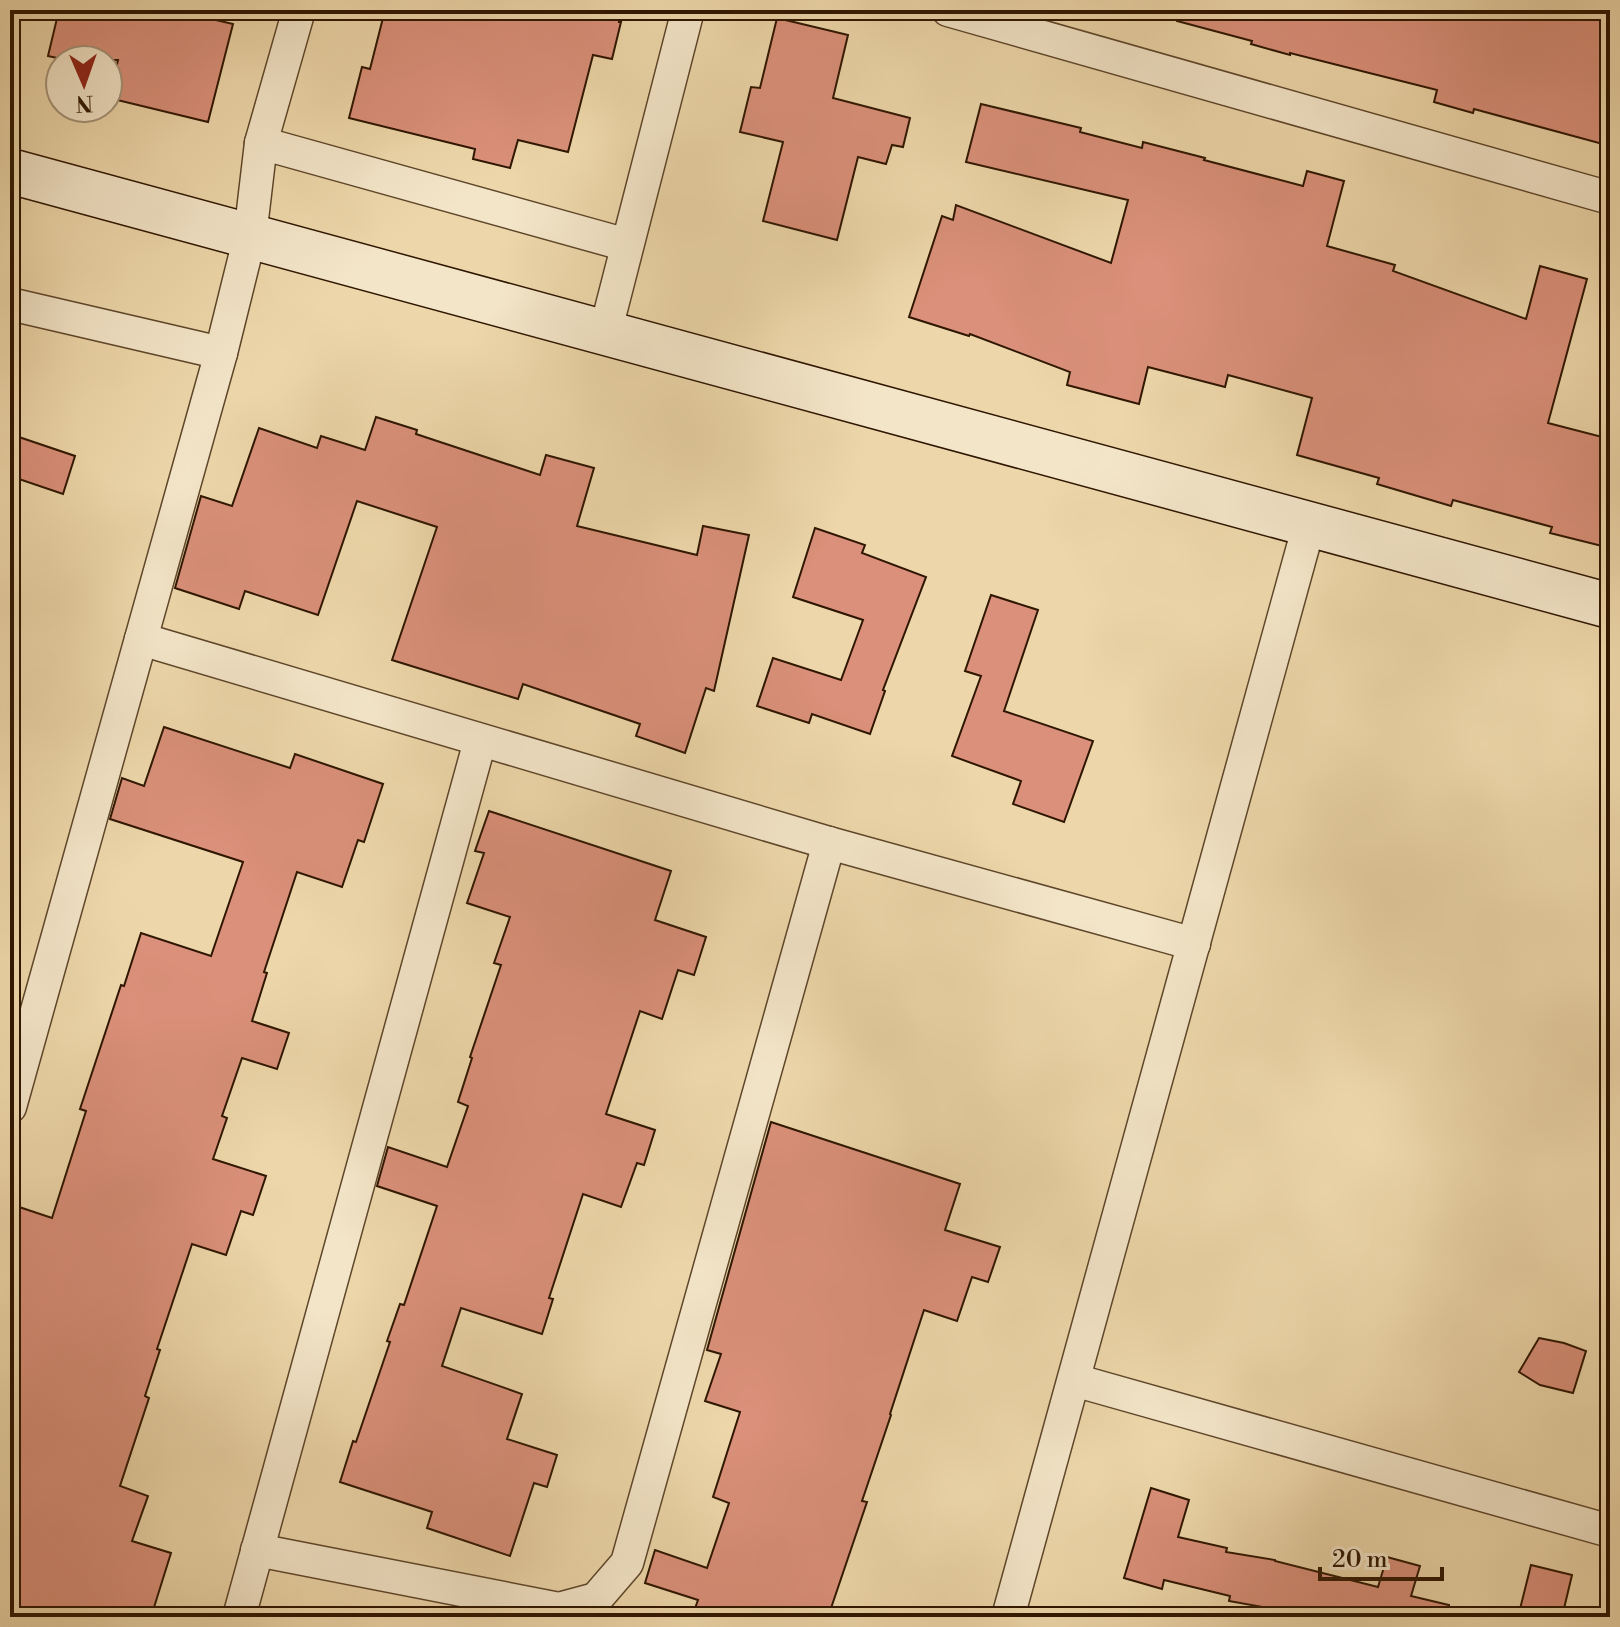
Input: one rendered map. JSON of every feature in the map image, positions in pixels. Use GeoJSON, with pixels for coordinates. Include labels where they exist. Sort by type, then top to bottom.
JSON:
{"type":"FeatureCollection","features":[{"type":"Feature","properties":{"kind":"street"},"geometry":{"type":"LineString","coordinates":[[10,1107],[221,353],[250,236],[261,143],[299,10]]}},
{"type":"Feature","properties":{"kind":"street"},"geometry":{"type":"LineString","coordinates":[[605,333],[688,10]]}},
{"type":"Feature","properties":{"kind":"street"},"geometry":{"type":"LineString","coordinates":[[948,10],[1610,198]]}},
{"type":"Feature","properties":{"kind":"street"},"geometry":{"type":"LineString","coordinates":[[261,143],[627,245]]}},
{"type":"Feature","properties":{"kind":"street"},"geometry":{"type":"LineString","coordinates":[[10,171],[1610,606]]}},
{"type":"Feature","properties":{"kind":"street"},"geometry":{"type":"LineString","coordinates":[[10,304],[221,353]]}},
{"type":"Feature","properties":{"kind":"street"},"geometry":{"type":"LineString","coordinates":[[1008,1617],[1309,525]]}},
{"type":"Feature","properties":{"kind":"street"},"geometry":{"type":"LineString","coordinates":[[141,639],[829,843],[1194,944]]}},
{"type":"Feature","properties":{"kind":"street"},"geometry":{"type":"LineString","coordinates":[[239,1617],[480,741]]}},
{"type":"Feature","properties":{"kind":"street"},"geometry":{"type":"LineString","coordinates":[[257,1550],[559,1609],[596,1599],[627,1563],[829,843]]}},
{"type":"Feature","properties":{"kind":"street"},"geometry":{"type":"LineString","coordinates":[[1074,1380],[1610,1531]]}},
{"type":"Feature","properties":{"kind":"building"},"geometry":{"type":"Polygon","coordinates":[[[59,10],[173,10],[233,24],[208,122],[124,102],[124,44],[51,44],[59,10]]]}},
{"type":"Feature","properties":{"kind":"building"},"geometry":{"type":"Polygon","coordinates":[[[385,10],[622,10],[612,59],[593,55],[568,152],[518,140],[510,168],[473,159],[475,149],[349,118],[362,67],[370,69],[385,10]]]}},
{"type":"Feature","properties":{"kind":"building"},"geometry":{"type":"Polygon","coordinates":[[[1178,10],[1610,10],[1610,146],[1474,109],[1473,113],[1434,102],[1437,90],[1251,44],[1252,41],[1177,21],[1178,10]]]}},
{"type":"Feature","properties":{"kind":"building"},"geometry":{"type":"Polygon","coordinates":[[[777,18],[848,35],[833,98],[910,118],[903,147],[892,145],[886,164],[858,157],[837,240],[763,221],[783,142],[740,132],[751,87],[760,88],[777,18]]]}},
{"type":"Feature","properties":{"kind":"building"},"geometry":{"type":"Polygon","coordinates":[[[981,104],[1081,128],[1080,132],[1142,148],[1143,142],[1303,186],[1307,171],[1344,181],[1327,246],[1395,265],[1393,271],[1526,319],[1540,266],[1587,279],[1548,423],[1610,439],[1610,548],[1550,533],[1552,527],[1453,500],[1451,506],[1377,484],[1379,478],[1297,455],[1312,398],[1228,375],[1225,387],[1148,367],[1139,404],[1067,385],[1070,372],[970,334],[909,317],[942,216],[953,220],[956,205],[1111,263],[1128,200],[966,162],[981,104]]]}},
{"type":"Feature","properties":{"kind":"building"},"geometry":{"type":"Polygon","coordinates":[[[376,417],[417,430],[416,434],[540,475],[546,455],[594,468],[577,526],[697,555],[703,526],[749,535],[714,691],[706,688],[685,753],[636,736],[640,724],[523,684],[518,699],[392,660],[437,527],[357,501],[318,615],[245,591],[239,609],[175,588],[201,496],[232,506],[259,428],[317,448],[321,436],[365,450],[376,417]]]}},
{"type":"Feature","properties":{"kind":"building"},"geometry":{"type":"Polygon","coordinates":[[[10,434],[75,456],[63,494],[10,476],[10,434]]]}},
{"type":"Feature","properties":{"kind":"building"},"geometry":{"type":"Polygon","coordinates":[[[815,528],[865,545],[862,553],[926,577],[883,690],[870,734],[812,714],[809,723],[757,706],[773,658],[841,680],[863,620],[793,597],[815,528]]]}},
{"type":"Feature","properties":{"kind":"building"},"geometry":{"type":"Polygon","coordinates":[[[991,595],[1038,610],[1004,711],[1093,741],[1064,822],[1013,804],[1021,781],[952,756],[981,676],[965,671],[991,595]]]}},
{"type":"Feature","properties":{"kind":"building"},"geometry":{"type":"Polygon","coordinates":[[[164,727],[290,768],[295,754],[383,784],[364,842],[358,840],[342,887],[297,872],[264,972],[267,973],[252,1021],[289,1033],[277,1069],[242,1058],[222,1116],[227,1118],[213,1159],[266,1176],[253,1215],[241,1211],[226,1255],[192,1244],[157,1349],[160,1350],[145,1396],[149,1398],[120,1486],[148,1496],[132,1541],[171,1553],[151,1617],[10,1617],[10,1204],[52,1218],[86,1111],[80,1109],[141,933],[211,956],[243,862],[110,819],[122,778],[144,786],[164,727]]]}},
{"type":"Feature","properties":{"kind":"building"},"geometry":{"type":"Polygon","coordinates":[[[489,811],[671,871],[655,920],[706,937],[694,975],[678,970],[662,1019],[640,1011],[606,1114],[655,1130],[644,1165],[637,1163],[621,1207],[583,1194],[549,1298],[553,1299],[542,1334],[461,1308],[442,1366],[522,1394],[507,1439],[557,1455],[547,1487],[534,1483],[510,1556],[427,1528],[432,1512],[340,1482],[390,1342],[387,1341],[400,1304],[404,1305],[437,1206],[377,1186],[388,1147],[447,1167],[468,1106],[458,1102],[470,1057],[501,965],[494,963],[510,917],[467,903],[484,853],[475,851],[489,811]]]}},
{"type":"Feature","properties":{"kind":"building"},"geometry":{"type":"Polygon","coordinates":[[[771,1122],[960,1184],[945,1230],[1000,1247],[988,1282],[972,1277],[957,1321],[924,1310],[862,1501],[867,1502],[828,1617],[692,1617],[698,1600],[645,1583],[655,1550],[707,1568],[729,1503],[713,1497],[740,1412],[705,1401],[721,1354],[707,1350],[771,1122]]]}},
{"type":"Feature","properties":{"kind":"building"},"geometry":{"type":"Polygon","coordinates":[[[1539,1338],[1586,1351],[1573,1393],[1540,1385],[1519,1372],[1539,1338]]]}},
{"type":"Feature","properties":{"kind":"building"},"geometry":{"type":"Polygon","coordinates":[[[1151,1488],[1189,1500],[1178,1537],[1227,1548],[1226,1552],[1275,1560],[1378,1587],[1387,1557],[1420,1566],[1411,1596],[1449,1605],[1448,1617],[1317,1617],[1229,1601],[1230,1596],[1164,1580],[1162,1589],[1124,1578],[1151,1488]]]}},
{"type":"Feature","properties":{"kind":"building"},"geometry":{"type":"Polygon","coordinates":[[[1531,1565],[1572,1575],[1562,1617],[1518,1617],[1531,1565]]]}}]}
